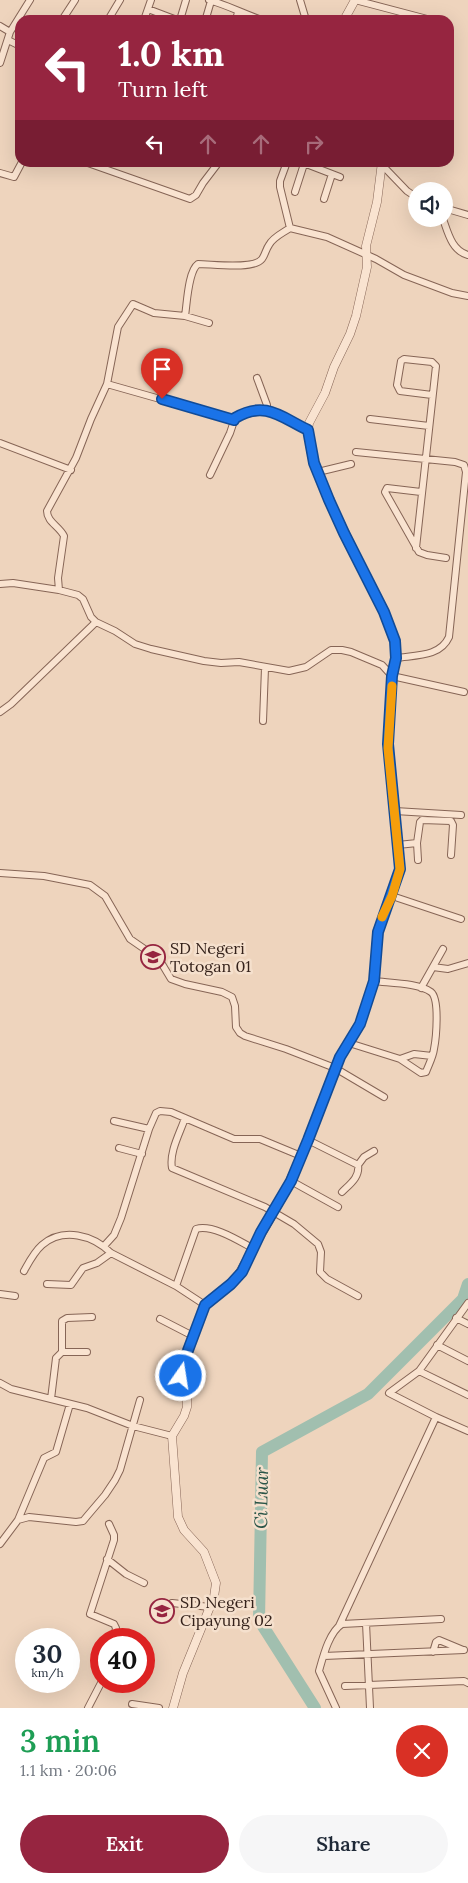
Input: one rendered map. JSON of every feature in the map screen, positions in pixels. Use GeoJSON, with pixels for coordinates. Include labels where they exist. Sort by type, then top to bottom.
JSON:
{"type":"FeatureCollection","features":[{"type":"Feature","properties":{"kind":"street"},"geometry":{"type":"LineString","coordinates":[[21,15],[30,0]]}},
{"type":"Feature","properties":{"kind":"street"},"geometry":{"type":"LineString","coordinates":[[65,15],[75,0]]}},
{"type":"Feature","properties":{"kind":"street"},"geometry":{"type":"LineString","coordinates":[[111,15],[120,0]]}},
{"type":"Feature","properties":{"kind":"street"},"geometry":{"type":"LineString","coordinates":[[146,15],[151,0]]}},
{"type":"Feature","properties":{"kind":"street"},"geometry":{"type":"LineString","coordinates":[[180,15],[186,0]]}},
{"type":"Feature","properties":{"kind":"street"},"geometry":{"type":"LineString","coordinates":[[207,15],[210,0],[224,4],[247,15]]}},
{"type":"Feature","properties":{"kind":"street"},"geometry":{"type":"LineString","coordinates":[[300,0],[304,15]]}},
{"type":"Feature","properties":{"kind":"street"},"geometry":{"type":"LineString","coordinates":[[347,15],[355,0],[412,15]]}},
{"type":"Feature","properties":{"kind":"street"},"geometry":{"type":"LineString","coordinates":[[148,8],[166,15]]}},
{"type":"Feature","properties":{"kind":"street"},"geometry":{"type":"LineString","coordinates":[[1,60],[10,32],[15,24]]}},
{"type":"Feature","properties":{"kind":"street"},"geometry":{"type":"LineString","coordinates":[[0,26],[10,32]]}},
{"type":"Feature","properties":{"kind":"street"},"geometry":{"type":"LineString","coordinates":[[8,40],[15,44]]}},
{"type":"Feature","properties":{"kind":"street"},"geometry":{"type":"LineString","coordinates":[[0,173],[14,177],[19,167]]}},
{"type":"Feature","properties":{"kind":"street"},"geometry":{"type":"LineString","coordinates":[[100,167],[190,199],[196,195],[216,167]]}},
{"type":"Feature","properties":{"kind":"street"},"geometry":{"type":"LineString","coordinates":[[285,167],[280,187],[290,228]]}},
{"type":"Feature","properties":{"kind":"street"},"geometry":{"type":"LineString","coordinates":[[295,192],[302,167]]}},
{"type":"Feature","properties":{"kind":"street"},"geometry":{"type":"LineString","coordinates":[[314,167],[340,177]]}},
{"type":"Feature","properties":{"kind":"street"},"geometry":{"type":"LineString","coordinates":[[173,1708],[183,1674],[215,1592],[216,1578],[204,1552],[178,1521],[172,1436],[186,1412],[187,1398],[181,1373],[205,1305],[236,1279],[291,1181],[335,1068],[360,1024],[374,981],[378,932],[400,869],[388,744],[392,676],[396,658],[395,641],[384,612],[344,533],[318,472],[311,452],[308,430],[309,423],[325,393],[334,367],[350,334],[364,284],[368,256],[366,246],[377,202],[382,167]]}},
{"type":"Feature","properties":{"kind":"street"},"geometry":{"type":"LineString","coordinates":[[385,167],[408,192]]}},
{"type":"Feature","properties":{"kind":"street"},"geometry":{"type":"LineString","coordinates":[[324,199],[332,174]]}},
{"type":"Feature","properties":{"kind":"street"},"geometry":{"type":"LineString","coordinates":[[453,211],[468,215]]}},
{"type":"Feature","properties":{"kind":"street"},"geometry":{"type":"LineString","coordinates":[[445,227],[458,250],[468,255]]}},
{"type":"Feature","properties":{"kind":"street"},"geometry":{"type":"LineString","coordinates":[[185,316],[191,275],[195,266],[198,264],[249,265],[258,263],[270,243],[290,228],[327,236],[404,275],[452,293],[468,296]]}},
{"type":"Feature","properties":{"kind":"street"},"geometry":{"type":"LineString","coordinates":[[59,590],[58,578],[64,536],[48,518],[47,511],[71,470],[107,384],[118,327],[134,304],[143,309],[161,314],[185,316],[209,323]]}},
{"type":"Feature","properties":{"kind":"street"},"geometry":{"type":"LineString","coordinates":[[416,548],[421,492],[429,426],[435,364],[432,362],[401,361],[398,389],[400,391],[432,394]]}},
{"type":"Feature","properties":{"kind":"street"},"geometry":{"type":"LineString","coordinates":[[257,378],[267,404],[267,410]]}},
{"type":"Feature","properties":{"kind":"street"},"geometry":{"type":"LineString","coordinates":[[107,384],[234,420]]}},
{"type":"Feature","properties":{"kind":"street"},"geometry":{"type":"LineString","coordinates":[[210,475],[235,418],[242,414],[267,410],[308,430]]}},
{"type":"Feature","properties":{"kind":"street"},"geometry":{"type":"LineString","coordinates":[[370,419],[429,426]]}},
{"type":"Feature","properties":{"kind":"street"},"geometry":{"type":"LineString","coordinates":[[0,443],[71,470]]}},
{"type":"Feature","properties":{"kind":"street"},"geometry":{"type":"LineString","coordinates":[[356,452],[425,458],[455,462],[466,466],[449,636],[441,649],[430,654],[396,658]]}},
{"type":"Feature","properties":{"kind":"street"},"geometry":{"type":"LineString","coordinates":[[318,472],[351,464]]}},
{"type":"Feature","properties":{"kind":"street"},"geometry":{"type":"LineString","coordinates":[[421,492],[387,488],[385,490],[416,548],[422,554],[446,558]]}},
{"type":"Feature","properties":{"kind":"street"},"geometry":{"type":"LineString","coordinates":[[404,525],[418,526]]}},
{"type":"Feature","properties":{"kind":"street"},"geometry":{"type":"LineString","coordinates":[[0,584],[13,583],[78,595],[83,599],[91,617],[96,622],[115,631],[140,647],[204,661],[221,663],[240,662],[265,668],[294,671],[306,667],[326,652],[336,650],[351,652],[382,665],[392,676],[464,692]]}},
{"type":"Feature","properties":{"kind":"street"},"geometry":{"type":"LineString","coordinates":[[0,712],[11,704],[96,622]]}},
{"type":"Feature","properties":{"kind":"street"},"geometry":{"type":"LineString","coordinates":[[263,721],[265,668]]}},
{"type":"Feature","properties":{"kind":"street"},"geometry":{"type":"LineString","coordinates":[[395,811],[461,815]]}},
{"type":"Feature","properties":{"kind":"street"},"geometry":{"type":"LineString","coordinates":[[418,860],[420,822],[422,820],[451,821],[453,824],[451,855]]}},
{"type":"Feature","properties":{"kind":"street"},"geometry":{"type":"LineString","coordinates":[[398,845],[418,843]]}},
{"type":"Feature","properties":{"kind":"street"},"geometry":{"type":"LineString","coordinates":[[0,873],[44,876],[90,885],[105,896],[130,939],[159,958],[171,979],[222,992],[232,997],[235,1006],[236,1027],[240,1033],[251,1039],[286,1049],[335,1068],[384,1097]]}},
{"type":"Feature","properties":{"kind":"street"},"geometry":{"type":"LineString","coordinates":[[392,896],[461,920]]}},
{"type":"Feature","properties":{"kind":"street"},"geometry":{"type":"LineString","coordinates":[[421,988],[443,950]]}},
{"type":"Feature","properties":{"kind":"street"},"geometry":{"type":"LineString","coordinates":[[433,967],[448,968],[465,964]]}},
{"type":"Feature","properties":{"kind":"street"},"geometry":{"type":"LineString","coordinates":[[349,1043],[400,1059],[423,1073],[426,1072],[432,1056],[436,1028],[436,1000],[432,993],[421,988],[374,981]]}},
{"type":"Feature","properties":{"kind":"street"},"geometry":{"type":"LineString","coordinates":[[400,1059],[414,1054],[432,1056]]}},
{"type":"Feature","properties":{"kind":"street"},"geometry":{"type":"LineString","coordinates":[[104,1246],[114,1235],[149,1129],[156,1113],[160,1111],[171,1112],[234,1139],[260,1139],[301,1156]]}},
{"type":"Feature","properties":{"kind":"street"},"geometry":{"type":"LineString","coordinates":[[185,1118],[171,1161],[172,1168],[274,1212],[294,1224],[318,1244],[321,1252],[320,1272],[327,1279],[358,1296]]}},
{"type":"Feature","properties":{"kind":"street"},"geometry":{"type":"LineString","coordinates":[[114,1120],[149,1129]]}},
{"type":"Feature","properties":{"kind":"street"},"geometry":{"type":"LineString","coordinates":[[308,1140],[358,1165]]}},
{"type":"Feature","properties":{"kind":"street"},"geometry":{"type":"LineString","coordinates":[[119,1148],[142,1154]]}},
{"type":"Feature","properties":{"kind":"street"},"geometry":{"type":"LineString","coordinates":[[342,1192],[357,1177],[358,1165],[364,1157],[374,1151]]}},
{"type":"Feature","properties":{"kind":"street"},"geometry":{"type":"LineString","coordinates":[[291,1181],[338,1207]]}},
{"type":"Feature","properties":{"kind":"street"},"geometry":{"type":"LineString","coordinates":[[176,1286],[196,1229],[204,1228],[220,1232],[254,1249]]}},
{"type":"Feature","properties":{"kind":"street"},"geometry":{"type":"LineString","coordinates":[[24,1271],[42,1245],[61,1236],[80,1236],[92,1239],[111,1253],[176,1286],[205,1305]]}},
{"type":"Feature","properties":{"kind":"street"},"geometry":{"type":"LineString","coordinates":[[47,1284],[71,1285],[83,1268],[97,1263],[111,1253]]}},
{"type":"Feature","properties":{"kind":"street"},"geometry":{"type":"LineString","coordinates":[[0,1294],[15,1296]]}},
{"type":"Feature","properties":{"kind":"street"},"geometry":{"type":"LineString","coordinates":[[468,1303],[419,1371],[389,1393],[468,1432]]}},
{"type":"Feature","properties":{"kind":"street"},"geometry":{"type":"LineString","coordinates":[[51,1399],[56,1358],[62,1352],[62,1320],[66,1318],[92,1317]]}},
{"type":"Feature","properties":{"kind":"street"},"geometry":{"type":"LineString","coordinates":[[456,1318],[468,1324]]}},
{"type":"Feature","properties":{"kind":"street"},"geometry":{"type":"LineString","coordinates":[[160,1319],[193,1336]]}},
{"type":"Feature","properties":{"kind":"street"},"geometry":{"type":"LineString","coordinates":[[437,1345],[468,1361]]}},
{"type":"Feature","properties":{"kind":"street"},"geometry":{"type":"LineString","coordinates":[[62,1352],[87,1352]]}},
{"type":"Feature","properties":{"kind":"street"},"geometry":{"type":"LineString","coordinates":[[419,1371],[468,1395]]}},
{"type":"Feature","properties":{"kind":"street"},"geometry":{"type":"LineString","coordinates":[[0,1383],[11,1389],[100,1412],[133,1426],[172,1436]]}},
{"type":"Feature","properties":{"kind":"street"},"geometry":{"type":"LineString","coordinates":[[18,1520],[29,1517],[76,1522],[83,1521],[105,1495],[120,1470],[140,1400]]}},
{"type":"Feature","properties":{"kind":"street"},"geometry":{"type":"LineString","coordinates":[[0,1544],[18,1520],[42,1460],[56,1452],[70,1404]]}},
{"type":"Feature","properties":{"kind":"street"},"geometry":{"type":"LineString","coordinates":[[336,1708],[319,1670],[436,1417]]}},
{"type":"Feature","properties":{"kind":"street"},"geometry":{"type":"LineString","coordinates":[[109,1524],[114,1535],[90,1614],[114,1624],[116,1628]]}},
{"type":"Feature","properties":{"kind":"street"},"geometry":{"type":"LineString","coordinates":[[107,1559],[126,1574],[144,1582]]}},
{"type":"Feature","properties":{"kind":"street"},"geometry":{"type":"LineString","coordinates":[[172,1604],[210,1606]]}},
{"type":"Feature","properties":{"kind":"street"},"geometry":{"type":"LineString","coordinates":[[339,1626],[342,1624],[441,1619]]}},
{"type":"Feature","properties":{"kind":"street"},"geometry":{"type":"LineString","coordinates":[[366,1623],[370,1708]]}},
{"type":"Feature","properties":{"kind":"street"},"geometry":{"type":"LineString","coordinates":[[324,1656],[433,1652]]}},
{"type":"Feature","properties":{"kind":"street"},"geometry":{"type":"LineString","coordinates":[[345,1686],[464,1681],[468,1683]]}},
{"type":"Feature","properties":{"kind":"street"},"geometry":{"type":"LineString","coordinates":[[88,1708],[96,1693]]}},
{"type":"Feature","properties":{"kind":"street"},"geometry":{"type":"LineString","coordinates":[[132,1704],[159,1708]]}},
{"type":"Feature","properties":{"kind":"waterway","name":"Ci Luar"},"geometry":{"type":"LineString","coordinates":[[315,1708],[259,1620],[262,1452],[368,1394],[463,1299],[468,1284]]}},
{"type":"Feature","properties":{"kind":"slow traffic"},"geometry":{"type":"LineString","coordinates":[[382,917],[392,896],[400,869],[388,748],[392,686]]}},
{"type":"Feature","properties":{"kind":"place","name":"SD Negeri Totogan 01"},"geometry":{"type":"Point","coordinates":[153,957]}},
{"type":"Feature","properties":{"kind":"place","name":"SD Negeri Cipayung 02"},"geometry":{"type":"Point","coordinates":[162,1611]}},
{"type":"Feature","properties":{"kind":"route"},"geometry":{"type":"LineString","coordinates":[[162,399],[234,420],[242,414],[267,410],[308,430],[314,463],[344,533],[384,612],[396,648],[392,676],[388,744],[400,869],[378,932],[374,981],[360,1024],[340,1057],[291,1181],[261,1232],[242,1272],[231,1284],[205,1305],[184,1361],[181,1376]]}}]}
